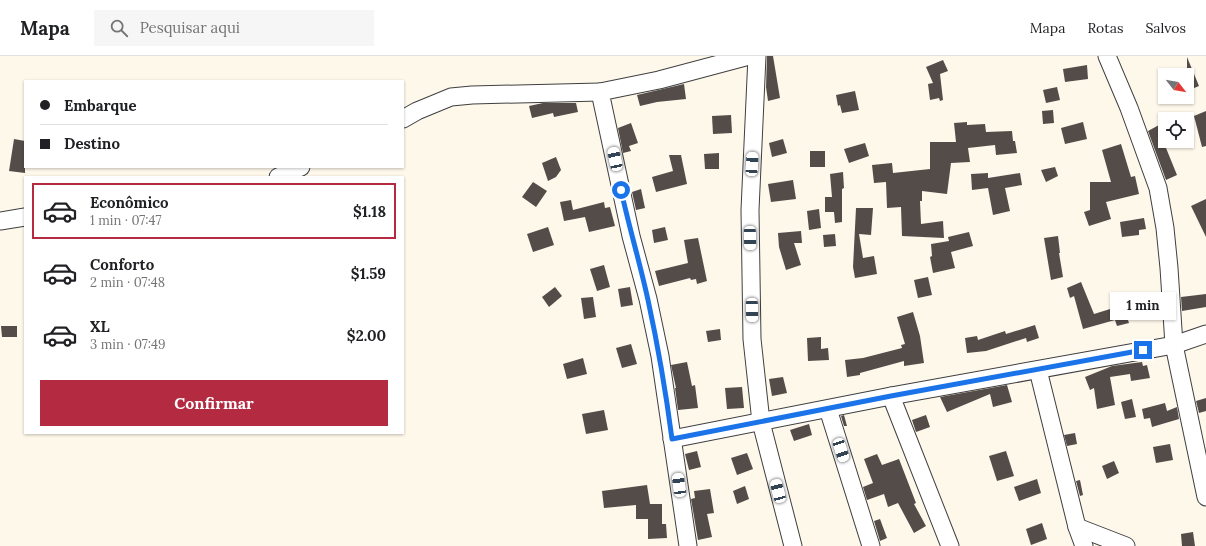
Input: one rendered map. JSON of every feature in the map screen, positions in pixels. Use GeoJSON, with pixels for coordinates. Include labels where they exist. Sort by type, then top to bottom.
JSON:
{"type":"FeatureCollection","features":[{"type":"Feature","properties":{"kind":"street"},"geometry":{"type":"LineString","coordinates":[[404,118],[451,97],[472,95],[600,92],[659,80],[749,56]]}},
{"type":"Feature","properties":{"kind":"street"},"geometry":{"type":"LineString","coordinates":[[757,56],[750,210],[752,339],[761,422],[793,546]]}},
{"type":"Feature","properties":{"kind":"street"},"geometry":{"type":"LineString","coordinates":[[1107,56],[1158,188],[1165,228],[1174,345],[1205,488]]}},
{"type":"Feature","properties":{"kind":"street"},"geometry":{"type":"LineString","coordinates":[[600,92],[631,236],[648,299],[660,356],[688,546]]}},
{"type":"Feature","properties":{"kind":"street"},"geometry":{"type":"LineString","coordinates":[[280,176],[299,168]]}},
{"type":"Feature","properties":{"kind":"street"},"geometry":{"type":"LineString","coordinates":[[0,221],[24,217]]}},
{"type":"Feature","properties":{"kind":"street"},"geometry":{"type":"LineString","coordinates":[[672,439],[891,396],[1174,345],[1206,334]]}},
{"type":"Feature","properties":{"kind":"street"},"geometry":{"type":"LineString","coordinates":[[1038,370],[1077,527],[1084,546]]}},
{"type":"Feature","properties":{"kind":"street"},"geometry":{"type":"LineString","coordinates":[[891,396],[950,546]]}},
{"type":"Feature","properties":{"kind":"street"},"geometry":{"type":"LineString","coordinates":[[828,409],[871,546]]}},
{"type":"Feature","properties":{"kind":"street"},"geometry":{"type":"LineString","coordinates":[[1077,527],[1126,546]]}},
{"type":"Feature","properties":{"kind":"building"},"geometry":{"type":"Polygon","coordinates":[[[767,56],[773,56],[780,98],[768,101],[766,87],[767,56]]]}},
{"type":"Feature","properties":{"kind":"building"},"geometry":{"type":"Polygon","coordinates":[[[1187,57],[1192,68],[1187,68],[1187,57]]]}},
{"type":"Feature","properties":{"kind":"building"},"geometry":{"type":"Polygon","coordinates":[[[943,60],[948,71],[940,74],[943,100],[940,101],[939,98],[930,100],[928,84],[933,83],[926,67],[943,60]]]}},
{"type":"Feature","properties":{"kind":"building"},"geometry":{"type":"Polygon","coordinates":[[[1087,65],[1088,79],[1065,82],[1063,69],[1087,65]]]}},
{"type":"Feature","properties":{"kind":"building"},"geometry":{"type":"Polygon","coordinates":[[[1194,74],[1199,86],[1194,88],[1194,74]]]}},
{"type":"Feature","properties":{"kind":"building"},"geometry":{"type":"Polygon","coordinates":[[[684,84],[686,99],[657,102],[640,106],[637,95],[684,84]]]}},
{"type":"Feature","properties":{"kind":"building"},"geometry":{"type":"Polygon","coordinates":[[[1057,87],[1060,100],[1046,103],[1043,90],[1057,87]]]}},
{"type":"Feature","properties":{"kind":"building"},"geometry":{"type":"Polygon","coordinates":[[[855,91],[859,110],[842,113],[840,105],[838,106],[836,95],[855,91]]]}},
{"type":"Feature","properties":{"kind":"building"},"geometry":{"type":"Polygon","coordinates":[[[543,103],[576,103],[578,112],[554,117],[553,113],[532,118],[529,106],[543,103]]]}},
{"type":"Feature","properties":{"kind":"building"},"geometry":{"type":"Polygon","coordinates":[[[1053,110],[1054,123],[1043,124],[1042,111],[1053,110]]]}},
{"type":"Feature","properties":{"kind":"building"},"geometry":{"type":"Polygon","coordinates":[[[1206,111],[1206,146],[1202,147],[1194,116],[1206,111]]]}},
{"type":"Feature","properties":{"kind":"building"},"geometry":{"type":"Polygon","coordinates":[[[731,115],[732,133],[713,134],[712,116],[731,115]]]}},
{"type":"Feature","properties":{"kind":"building"},"geometry":{"type":"Polygon","coordinates":[[[967,122],[967,125],[985,124],[986,132],[1012,131],[1013,141],[1015,141],[1017,153],[996,155],[995,145],[968,148],[970,162],[951,163],[947,194],[922,191],[922,201],[920,201],[921,224],[943,221],[944,238],[902,236],[901,207],[887,208],[886,182],[874,183],[872,165],[892,163],[893,173],[930,169],[930,142],[956,142],[954,123],[967,122]]]}},
{"type":"Feature","properties":{"kind":"building"},"geometry":{"type":"Polygon","coordinates":[[[1083,122],[1087,139],[1065,144],[1061,128],[1083,122]]]}},
{"type":"Feature","properties":{"kind":"building"},"geometry":{"type":"Polygon","coordinates":[[[631,123],[638,143],[629,146],[631,151],[623,153],[618,128],[631,123]]]}},
{"type":"Feature","properties":{"kind":"building"},"geometry":{"type":"Polygon","coordinates":[[[1158,126],[1158,148],[1166,148],[1177,175],[1166,180],[1148,131],[1158,126]]]}},
{"type":"Feature","properties":{"kind":"building"},"geometry":{"type":"Polygon","coordinates":[[[14,139],[24,141],[25,173],[9,171],[14,139]]]}},
{"type":"Feature","properties":{"kind":"building"},"geometry":{"type":"Polygon","coordinates":[[[783,139],[787,153],[772,157],[769,143],[783,139]]]}},
{"type":"Feature","properties":{"kind":"building"},"geometry":{"type":"Polygon","coordinates":[[[865,143],[869,156],[849,163],[844,149],[865,143]]]}},
{"type":"Feature","properties":{"kind":"building"},"geometry":{"type":"Polygon","coordinates":[[[1121,144],[1131,177],[1135,176],[1139,194],[1106,202],[1111,219],[1089,226],[1084,212],[1090,210],[1090,182],[1111,182],[1102,150],[1121,144]]]}},
{"type":"Feature","properties":{"kind":"building"},"geometry":{"type":"Polygon","coordinates":[[[810,151],[825,151],[825,167],[810,167],[810,151]]]}},
{"type":"Feature","properties":{"kind":"building"},"geometry":{"type":"Polygon","coordinates":[[[719,153],[719,169],[705,169],[704,154],[719,153]]]}},
{"type":"Feature","properties":{"kind":"building"},"geometry":{"type":"Polygon","coordinates":[[[669,155],[681,155],[687,184],[656,192],[652,177],[673,171],[669,155]]]}},
{"type":"Feature","properties":{"kind":"building"},"geometry":{"type":"Polygon","coordinates":[[[556,157],[561,170],[556,177],[548,181],[542,163],[556,157]]]}},
{"type":"Feature","properties":{"kind":"building"},"geometry":{"type":"Polygon","coordinates":[[[1055,167],[1058,176],[1046,182],[1041,170],[1055,167]]]}},
{"type":"Feature","properties":{"kind":"building"},"geometry":{"type":"Polygon","coordinates":[[[843,172],[844,188],[842,189],[842,222],[835,223],[834,212],[825,212],[825,197],[832,197],[830,174],[843,172]]]}},
{"type":"Feature","properties":{"kind":"building"},"geometry":{"type":"Polygon","coordinates":[[[988,173],[988,178],[1020,173],[1022,185],[1005,188],[1010,211],[993,215],[988,188],[972,190],[971,174],[988,173]]]}},
{"type":"Feature","properties":{"kind":"building"},"geometry":{"type":"Polygon","coordinates":[[[793,180],[796,199],[771,202],[768,184],[793,180]]]}},
{"type":"Feature","properties":{"kind":"building"},"geometry":{"type":"Polygon","coordinates":[[[533,182],[547,191],[536,207],[522,197],[533,182]]]}},
{"type":"Feature","properties":{"kind":"building"},"geometry":{"type":"Polygon","coordinates":[[[641,189],[645,208],[636,210],[632,192],[641,189]]]}},
{"type":"Feature","properties":{"kind":"building"},"geometry":{"type":"Polygon","coordinates":[[[1206,199],[1206,237],[1191,206],[1206,199]]]}},
{"type":"Feature","properties":{"kind":"building"},"geometry":{"type":"Polygon","coordinates":[[[571,200],[573,210],[604,202],[605,208],[610,207],[615,226],[589,232],[585,217],[564,221],[560,202],[571,200]]]}},
{"type":"Feature","properties":{"kind":"building"},"geometry":{"type":"Polygon","coordinates":[[[856,208],[873,208],[871,235],[859,234],[863,258],[874,256],[877,274],[855,278],[853,267],[856,208]]]}},
{"type":"Feature","properties":{"kind":"building"},"geometry":{"type":"Polygon","coordinates":[[[819,209],[821,228],[809,230],[807,211],[819,209]]]}},
{"type":"Feature","properties":{"kind":"building"},"geometry":{"type":"Polygon","coordinates":[[[1144,218],[1146,229],[1139,230],[1139,235],[1122,237],[1120,222],[1144,218]]]}},
{"type":"Feature","properties":{"kind":"building"},"geometry":{"type":"Polygon","coordinates":[[[548,227],[554,245],[533,252],[527,234],[548,227]]]}},
{"type":"Feature","properties":{"kind":"building"},"geometry":{"type":"Polygon","coordinates":[[[665,227],[668,240],[654,243],[652,230],[665,227]]]}},
{"type":"Feature","properties":{"kind":"building"},"geometry":{"type":"Polygon","coordinates":[[[801,231],[802,243],[794,243],[801,265],[786,270],[779,247],[778,233],[801,231]]]}},
{"type":"Feature","properties":{"kind":"building"},"geometry":{"type":"Polygon","coordinates":[[[969,232],[973,246],[951,252],[955,268],[933,273],[930,257],[932,256],[931,244],[949,241],[948,237],[969,232]]]}},
{"type":"Feature","properties":{"kind":"building"},"geometry":{"type":"Polygon","coordinates":[[[835,234],[836,246],[824,247],[823,235],[835,234]]]}},
{"type":"Feature","properties":{"kind":"building"},"geometry":{"type":"Polygon","coordinates":[[[1058,236],[1063,277],[1051,280],[1044,238],[1058,236]]]}},
{"type":"Feature","properties":{"kind":"building"},"geometry":{"type":"Polygon","coordinates":[[[698,238],[707,281],[697,284],[696,279],[691,280],[690,278],[659,286],[655,271],[688,263],[684,240],[698,238]]]}},
{"type":"Feature","properties":{"kind":"building"},"geometry":{"type":"Polygon","coordinates":[[[604,265],[610,287],[597,291],[590,269],[604,265]]]}},
{"type":"Feature","properties":{"kind":"building"},"geometry":{"type":"Polygon","coordinates":[[[928,277],[932,295],[918,298],[914,280],[928,277]]]}},
{"type":"Feature","properties":{"kind":"building"},"geometry":{"type":"Polygon","coordinates":[[[1081,282],[1094,314],[1123,305],[1129,323],[1117,326],[1115,320],[1083,329],[1074,296],[1070,298],[1067,288],[1081,282]]]}},
{"type":"Feature","properties":{"kind":"building"},"geometry":{"type":"Polygon","coordinates":[[[555,287],[562,296],[549,307],[542,297],[555,287]]]}},
{"type":"Feature","properties":{"kind":"building"},"geometry":{"type":"Polygon","coordinates":[[[630,287],[633,305],[621,307],[618,289],[630,287]]]}},
{"type":"Feature","properties":{"kind":"building"},"geometry":{"type":"Polygon","coordinates":[[[1206,294],[1206,307],[1182,311],[1181,297],[1206,294]]]}},
{"type":"Feature","properties":{"kind":"building"},"geometry":{"type":"Polygon","coordinates":[[[593,297],[596,317],[584,319],[581,298],[593,297]]]}},
{"type":"Feature","properties":{"kind":"building"},"geometry":{"type":"Polygon","coordinates":[[[913,312],[920,336],[924,363],[904,366],[904,361],[860,373],[860,375],[847,377],[845,360],[863,358],[902,348],[901,345],[905,344],[897,317],[913,312]]]}},
{"type":"Feature","properties":{"kind":"building"},"geometry":{"type":"Polygon","coordinates":[[[1035,325],[1039,338],[1027,342],[1026,338],[986,351],[967,353],[965,338],[977,336],[978,340],[1005,331],[1006,334],[1035,325]]]}},
{"type":"Feature","properties":{"kind":"building"},"geometry":{"type":"Polygon","coordinates":[[[1,326],[17,326],[17,337],[2,337],[1,326]]]}},
{"type":"Feature","properties":{"kind":"building"},"geometry":{"type":"Polygon","coordinates":[[[720,329],[721,340],[708,342],[706,331],[720,329]]]}},
{"type":"Feature","properties":{"kind":"building"},"geometry":{"type":"Polygon","coordinates":[[[821,337],[821,349],[828,348],[829,360],[808,361],[807,338],[821,337]]]}},
{"type":"Feature","properties":{"kind":"building"},"geometry":{"type":"Polygon","coordinates":[[[631,344],[637,364],[622,368],[616,348],[631,344]]]}},
{"type":"Feature","properties":{"kind":"building"},"geometry":{"type":"Polygon","coordinates":[[[583,358],[587,374],[567,379],[563,364],[583,358]]]}},
{"type":"Feature","properties":{"kind":"building"},"geometry":{"type":"Polygon","coordinates":[[[687,362],[692,386],[695,385],[698,408],[678,410],[676,388],[671,365],[687,362]]]}},
{"type":"Feature","properties":{"kind":"building"},"geometry":{"type":"Polygon","coordinates":[[[1142,362],[1143,366],[1147,365],[1150,378],[1131,381],[1130,374],[1110,377],[1115,405],[1097,409],[1094,388],[1090,390],[1085,377],[1112,366],[1142,362]]]}},
{"type":"Feature","properties":{"kind":"building"},"geometry":{"type":"Polygon","coordinates":[[[783,377],[787,393],[772,396],[769,379],[783,377]]]}},
{"type":"Feature","properties":{"kind":"building"},"geometry":{"type":"Polygon","coordinates":[[[1007,385],[1012,402],[993,407],[990,394],[947,412],[940,397],[1007,385]]]}},
{"type":"Feature","properties":{"kind":"building"},"geometry":{"type":"Polygon","coordinates":[[[742,387],[744,408],[727,409],[725,388],[742,387]]]}},
{"type":"Feature","properties":{"kind":"building"},"geometry":{"type":"Polygon","coordinates":[[[1206,398],[1206,411],[1199,413],[1196,401],[1206,398]]]}},
{"type":"Feature","properties":{"kind":"building"},"geometry":{"type":"Polygon","coordinates":[[[1132,399],[1136,417],[1125,419],[1121,402],[1132,399]]]}},
{"type":"Feature","properties":{"kind":"building"},"geometry":{"type":"Polygon","coordinates":[[[1165,403],[1167,411],[1177,407],[1179,419],[1152,427],[1150,418],[1144,419],[1142,409],[1165,403]]]}},
{"type":"Feature","properties":{"kind":"building"},"geometry":{"type":"Polygon","coordinates":[[[604,410],[608,430],[586,434],[582,414],[604,410]]]}},
{"type":"Feature","properties":{"kind":"building"},"geometry":{"type":"Polygon","coordinates":[[[844,415],[847,426],[844,426],[841,416],[844,415]]]}},
{"type":"Feature","properties":{"kind":"building"},"geometry":{"type":"Polygon","coordinates":[[[926,415],[930,427],[916,432],[912,420],[926,415]]]}},
{"type":"Feature","properties":{"kind":"building"},"geometry":{"type":"Polygon","coordinates":[[[809,424],[812,435],[794,441],[790,430],[809,424]]]}},
{"type":"Feature","properties":{"kind":"building"},"geometry":{"type":"Polygon","coordinates":[[[1075,433],[1077,444],[1067,446],[1064,435],[1075,433]]]}},
{"type":"Feature","properties":{"kind":"building"},"geometry":{"type":"Polygon","coordinates":[[[1170,444],[1173,460],[1156,463],[1153,447],[1170,444]]]}},
{"type":"Feature","properties":{"kind":"building"},"geometry":{"type":"Polygon","coordinates":[[[697,451],[701,467],[689,470],[685,454],[697,451]]]}},
{"type":"Feature","properties":{"kind":"building"},"geometry":{"type":"Polygon","coordinates":[[[1006,451],[1014,476],[997,481],[989,456],[1006,451]]]}},
{"type":"Feature","properties":{"kind":"building"},"geometry":{"type":"Polygon","coordinates":[[[747,453],[753,469],[737,475],[731,458],[747,453]]]}},
{"type":"Feature","properties":{"kind":"building"},"geometry":{"type":"Polygon","coordinates":[[[877,454],[882,465],[899,459],[916,503],[914,504],[926,526],[914,533],[898,503],[888,507],[884,494],[867,500],[863,487],[873,483],[864,459],[877,454]]]}},
{"type":"Feature","properties":{"kind":"building"},"geometry":{"type":"Polygon","coordinates":[[[1114,461],[1119,473],[1107,479],[1102,466],[1114,461]]]}},
{"type":"Feature","properties":{"kind":"building"},"geometry":{"type":"Polygon","coordinates":[[[1037,479],[1041,493],[1019,501],[1014,487],[1037,479]]]}},
{"type":"Feature","properties":{"kind":"building"},"geometry":{"type":"Polygon","coordinates":[[[1080,480],[1083,495],[1080,496],[1076,481],[1080,480]]]}},
{"type":"Feature","properties":{"kind":"building"},"geometry":{"type":"Polygon","coordinates":[[[647,485],[650,504],[662,504],[662,524],[666,524],[667,538],[648,539],[648,519],[636,519],[636,505],[604,508],[602,491],[647,485]]]}},
{"type":"Feature","properties":{"kind":"building"},"geometry":{"type":"Polygon","coordinates":[[[745,486],[749,499],[737,504],[733,491],[745,486]]]}},
{"type":"Feature","properties":{"kind":"building"},"geometry":{"type":"Polygon","coordinates":[[[710,489],[714,513],[707,514],[712,537],[698,540],[691,499],[695,498],[694,491],[710,489]]]}},
{"type":"Feature","properties":{"kind":"building"},"geometry":{"type":"Polygon","coordinates":[[[880,519],[887,538],[880,541],[874,521],[880,519]]]}},
{"type":"Feature","properties":{"kind":"building"},"geometry":{"type":"Polygon","coordinates":[[[1042,523],[1047,539],[1031,545],[1026,529],[1042,523]]]}},
{"type":"Feature","properties":{"kind":"building"},"geometry":{"type":"Polygon","coordinates":[[[1193,532],[1195,546],[1182,546],[1181,534],[1193,532]]]}},
{"type":"Feature","properties":{"kind":"route"},"geometry":{"type":"LineString","coordinates":[[621,190],[631,236],[648,299],[660,356],[672,439],[891,396],[1143,350]]}}]}
